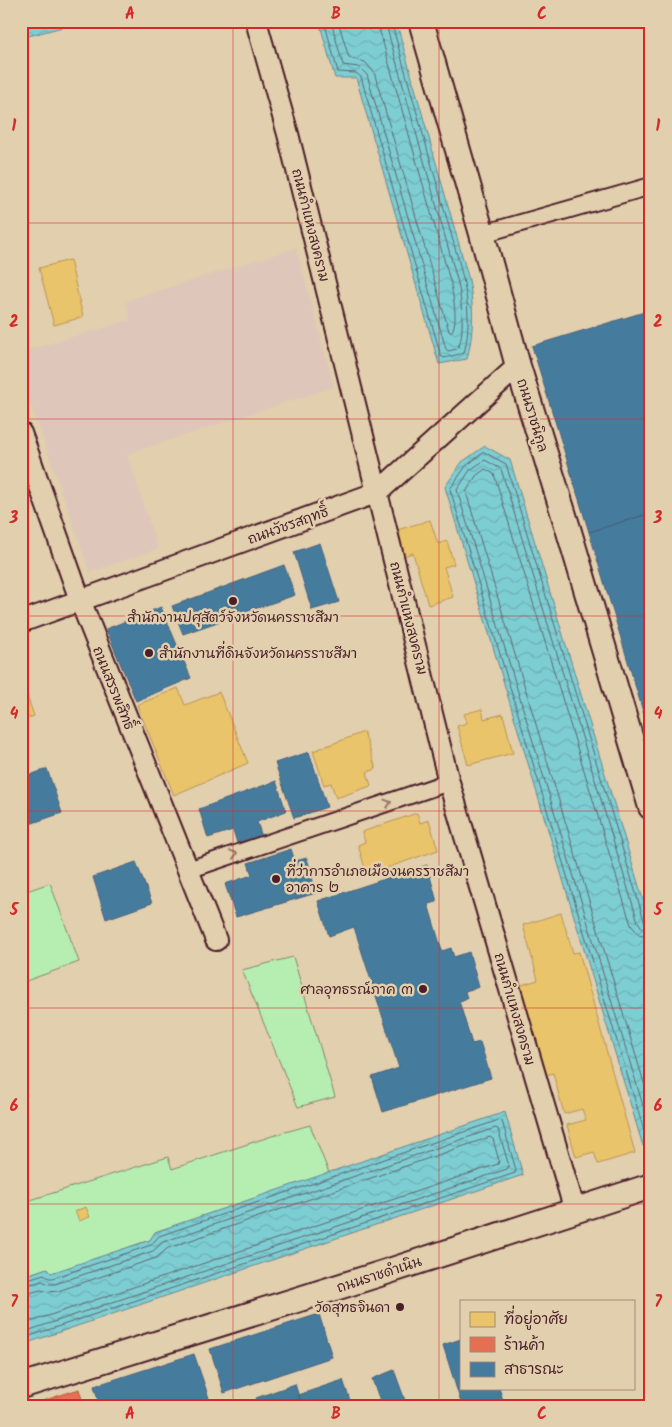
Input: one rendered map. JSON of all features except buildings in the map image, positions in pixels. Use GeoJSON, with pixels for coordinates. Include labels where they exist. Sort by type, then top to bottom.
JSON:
{"type":"FeatureCollection","features":[{"type":"Feature","properties":{"kind":"main road","name":"ถนนราชนิกูล"},"geometry":{"type":"LineString","coordinates":[[421,21],[518,366],[651,807]]}},
{"type":"Feature","properties":{"kind":"main road","name":"ถนนราชดำเนิน"},"geometry":{"type":"LineString","coordinates":[[21,1386],[575,1212],[651,1186]]}},
{"type":"Feature","properties":{"kind":"street","name":"ถนนกำแหงสงคราม"},"geometry":{"type":"LineString","coordinates":[[256,21],[290,144],[450,782],[575,1212]]}},
{"type":"Feature","properties":{"kind":"street"},"geometry":{"type":"LineString","coordinates":[[482,234],[651,186]]}},
{"type":"Feature","properties":{"kind":"street","name":"ถนนวัชรสฤทธิ์"},"geometry":{"type":"LineString","coordinates":[[21,622],[378,492],[518,366]]}},
{"type":"Feature","properties":{"kind":"street","name":"ถนนสรรพสิทธิ์"},"geometry":{"type":"LineString","coordinates":[[21,433],[80,600],[216,940]]}},
{"type":"Feature","properties":{"kind":"street"},"geometry":{"type":"LineString","coordinates":[[188,870],[450,782]]}},
{"type":"Feature","properties":{"kind":"shaded area"},"geometry":{"type":"Polygon","coordinates":[[[296,248],[334,387],[127,454],[158,549],[90,572],[21,376],[21,352],[130,320],[125,301],[296,248]]]}},
{"type":"Feature","properties":{"kind":"green space"},"geometry":{"type":"Polygon","coordinates":[[[50,883],[79,962],[23,982],[21,977],[21,893],[50,883]]]}},
{"type":"Feature","properties":{"kind":"green space"},"geometry":{"type":"Polygon","coordinates":[[[293,957],[335,1097],[298,1107],[242,970],[293,957]]]}},
{"type":"Feature","properties":{"kind":"green space"},"geometry":{"type":"Polygon","coordinates":[[[310,1125],[329,1173],[155,1232],[150,1240],[51,1274],[47,1268],[21,1277],[21,1203],[168,1157],[172,1169],[310,1125]]]}},
{"type":"Feature","properties":{"kind":"water"},"geometry":{"type":"Polygon","coordinates":[[[21,21],[85,21],[21,38],[21,21]]]}},
{"type":"Feature","properties":{"kind":"water"},"geometry":{"type":"Polygon","coordinates":[[[319,21],[396,21],[469,280],[472,320],[467,359],[439,364],[356,78],[335,78],[319,21]]]}},
{"type":"Feature","properties":{"kind":"water"},"geometry":{"type":"Polygon","coordinates":[[[485,446],[510,460],[651,926],[651,1144],[643,1146],[445,487],[462,462],[485,446]]]}},
{"type":"Feature","properties":{"kind":"water"},"geometry":{"type":"Polygon","coordinates":[[[505,1112],[523,1175],[21,1345],[21,1277],[47,1268],[51,1273],[150,1240],[155,1232],[505,1112]]]}},
{"type":"Feature","properties":{"kind":"place","name":"สำนักงานปศุสัตว์จังหวัดนครราชสีมา"},"geometry":{"type":"Point","coordinates":[233,601]}},
{"type":"Feature","properties":{"kind":"place","name":"สำนักงานที่ดินจังหวัดนครราชสีมา"},"geometry":{"type":"Point","coordinates":[149,653]}},
{"type":"Feature","properties":{"kind":"place","name":"ที่ว่าการอำเภอเมืองนครราชสีมา อาคาร ๒"},"geometry":{"type":"Point","coordinates":[276,879]}},
{"type":"Feature","properties":{"kind":"place","name":"ศาลอุทธรณ์ภาค ๓"},"geometry":{"type":"Point","coordinates":[423,989]}},
{"type":"Feature","properties":{"kind":"place","name":"วัดสุทธจินดา"},"geometry":{"type":"Point","coordinates":[400,1307]}}]}
